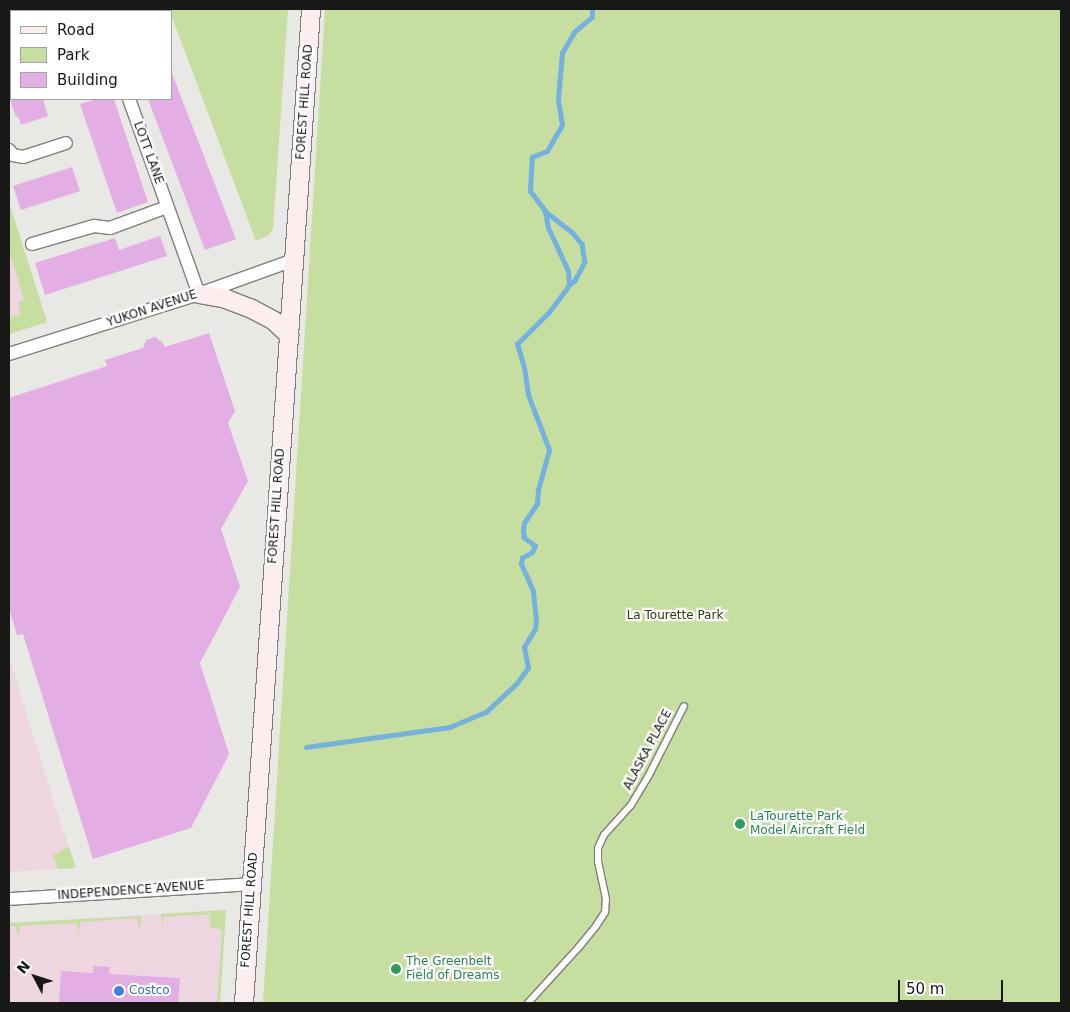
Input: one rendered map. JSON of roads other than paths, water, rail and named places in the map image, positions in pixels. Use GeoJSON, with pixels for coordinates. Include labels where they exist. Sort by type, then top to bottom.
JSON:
{"type":"FeatureCollection","features":[{"type":"Feature","properties":{"kind":"street","name":"FOREST HILL ROAD"},"geometry":{"type":"LineString","coordinates":[[244,1003],[311,9]]}},
{"type":"Feature","properties":{"kind":"street","name":"LOTT LANE"},"geometry":{"type":"LineString","coordinates":[[129,100],[199,294]]}},
{"type":"Feature","properties":{"kind":"street"},"geometry":{"type":"LineString","coordinates":[[9,150],[13,155],[23,157],[66,143]]}},
{"type":"Feature","properties":{"kind":"street"},"geometry":{"type":"LineString","coordinates":[[32,244],[94,226],[110,228],[167,207]]}},
{"type":"Feature","properties":{"kind":"street","name":"YUKON AVENUE"},"geometry":{"type":"LineString","coordinates":[[9,354],[199,294],[294,260]]}},
{"type":"Feature","properties":{"kind":"street"},"geometry":{"type":"LineString","coordinates":[[199,294],[226,299],[250,308],[274,321],[289,335]]}},
{"type":"Feature","properties":{"kind":"street","name":"INDEPENDENCE AVENUE"},"geometry":{"type":"LineString","coordinates":[[9,898],[252,884]]}},
{"type":"Feature","properties":{"kind":"lane","name":"ALASKA PLACE"},"geometry":{"type":"LineString","coordinates":[[528,1003],[579,948],[604,912],[606,899],[598,862],[598,848],[604,835],[631,805],[650,775],[684,706]]}},
{"type":"Feature","properties":{"kind":"waterway"},"geometry":{"type":"LineString","coordinates":[[306,747],[450,727],[486,712],[516,684],[528,668],[524,647],[535,629],[536,621],[533,591],[521,564],[522,558],[532,552],[535,546],[524,538],[523,531],[524,523],[537,504],[538,490],[549,450],[528,395],[524,368],[517,344],[549,312],[569,285],[568,271],[548,228],[545,211],[530,191],[532,157],[547,151],[562,125],[558,99],[562,53],[574,32],[592,17],[592,9]]}},
{"type":"Feature","properties":{"kind":"waterway"},"geometry":{"type":"LineString","coordinates":[[545,211],[572,232],[582,244],[585,262],[575,281],[569,285]]}},
{"type":"Feature","properties":{"kind":"place","name":"LaTourette Park Model Aircraft Field"},"geometry":{"type":"Point","coordinates":[740,824]}},
{"type":"Feature","properties":{"kind":"place","name":"The Greenbelt Field of Dreams"},"geometry":{"type":"Point","coordinates":[396,969]}},
{"type":"Feature","properties":{"kind":"place","name":"Costco"},"geometry":{"type":"Point","coordinates":[119,991]}},
{"type":"Feature","properties":{"kind":"park label","name":"La Tourette Park"},"geometry":{"type":"Point","coordinates":[675,616]}}]}
